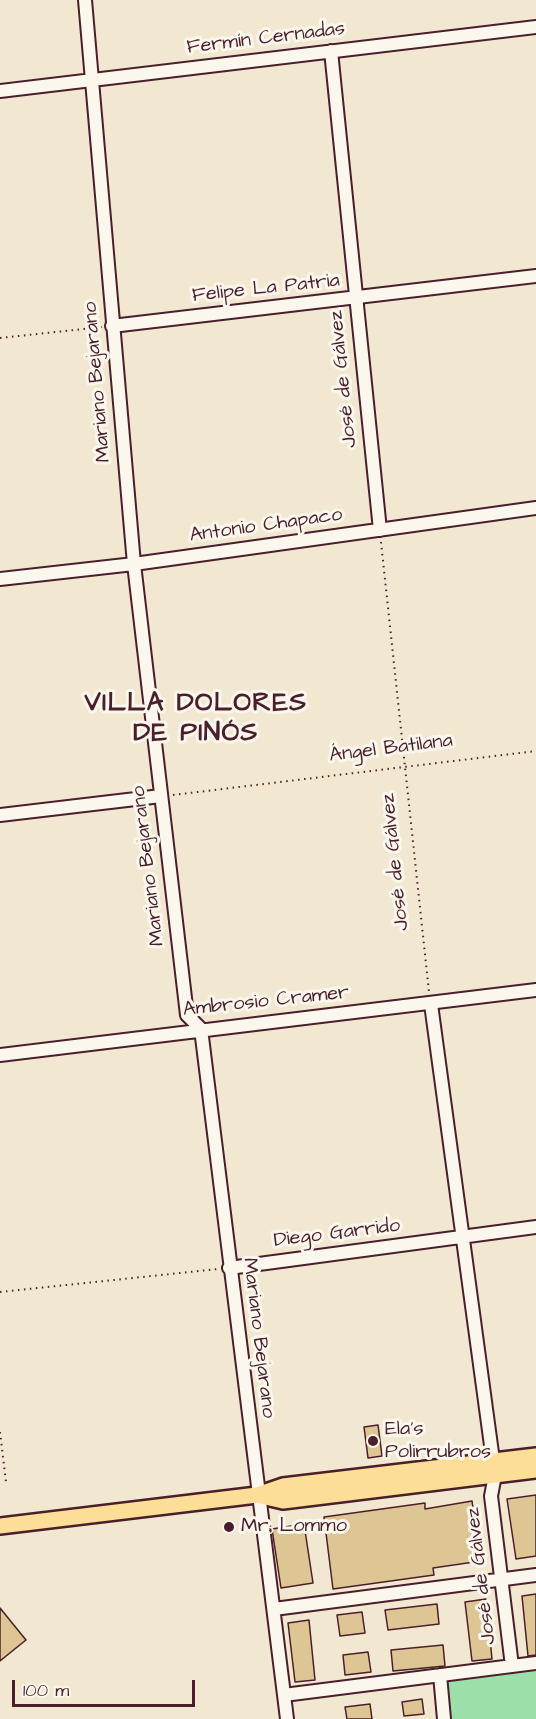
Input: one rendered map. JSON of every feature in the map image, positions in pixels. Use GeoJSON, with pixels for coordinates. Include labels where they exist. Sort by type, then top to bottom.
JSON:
{"type":"FeatureCollection","features":[{"type":"Feature","properties":{"kind":"main road"},"geometry":{"type":"LineString","coordinates":[[494,1468],[536,1456]]}},
{"type":"Feature","properties":{"kind":"main road"},"geometry":{"type":"LineString","coordinates":[[0,1526],[257,1495],[283,1486],[494,1468],[536,1470]]}},
{"type":"Feature","properties":{"kind":"street","name":"Mariano Bejarano"},"geometry":{"type":"LineString","coordinates":[[85,0],[134,564],[186,1015],[201,1029],[257,1495],[287,1719]]}},
{"type":"Feature","properties":{"kind":"street","name":"Fermín Cernadas"},"geometry":{"type":"LineString","coordinates":[[0,91],[536,27]]}},
{"type":"Feature","properties":{"kind":"street","name":"José de Gálvez"},"geometry":{"type":"LineString","coordinates":[[331,51],[380,530]]}},
{"type":"Feature","properties":{"kind":"street","name":"Felipe La Patria"},"geometry":{"type":"LineString","coordinates":[[112,326],[536,276]]}},
{"type":"Feature","properties":{"kind":"street","name":"Antonio Chapaco"},"geometry":{"type":"LineString","coordinates":[[0,579],[134,564],[536,508]]}},
{"type":"Feature","properties":{"kind":"street"},"geometry":{"type":"LineString","coordinates":[[0,815],[161,796]]}},
{"type":"Feature","properties":{"kind":"street","name":"Ambrosio Cramer"},"geometry":{"type":"LineString","coordinates":[[0,1055],[536,990]]}},
{"type":"Feature","properties":{"kind":"street","name":"José de Gálvez"},"geometry":{"type":"LineString","coordinates":[[431,1004],[494,1468],[491,1496],[513,1666]]}},
{"type":"Feature","properties":{"kind":"street","name":"Diego Garrido"},"geometry":{"type":"LineString","coordinates":[[229,1268],[536,1227]]}},
{"type":"Feature","properties":{"kind":"street"},"geometry":{"type":"LineString","coordinates":[[274,1609],[536,1575]]}},
{"type":"Feature","properties":{"kind":"street"},"geometry":{"type":"LineString","coordinates":[[284,1695],[536,1663]]}},
{"type":"Feature","properties":{"kind":"street"},"geometry":{"type":"LineString","coordinates":[[440,1676],[444,1719]]}},
{"type":"Feature","properties":{"kind":"path"},"geometry":{"type":"LineString","coordinates":[[0,338],[112,326]]}},
{"type":"Feature","properties":{"kind":"path","name":"José de Gálvez"},"geometry":{"type":"LineString","coordinates":[[380,530],[431,1004]]}},
{"type":"Feature","properties":{"kind":"path","name":"Ángel Batilana"},"geometry":{"type":"LineString","coordinates":[[161,796],[536,751]]}},
{"type":"Feature","properties":{"kind":"path"},"geometry":{"type":"LineString","coordinates":[[0,1292],[229,1268]]}},
{"type":"Feature","properties":{"kind":"path"},"geometry":{"type":"LineString","coordinates":[[0,1432],[6,1482]]}},
{"type":"Feature","properties":{"kind":"green space"},"geometry":{"type":"Polygon","coordinates":[[[536,1669],[536,1719],[451,1719],[446,1680],[536,1669]]]}},
{"type":"Feature","properties":{"kind":"building","name":"Ela's Polirrubros"},"geometry":{"type":"Polygon","coordinates":[[[378,1425],[382,1456],[368,1458],[364,1427],[378,1425]]]}},
{"type":"Feature","properties":{"kind":"building"},"geometry":{"type":"Polygon","coordinates":[[[536,1495],[536,1556],[516,1559],[507,1499],[536,1495]]]}},
{"type":"Feature","properties":{"kind":"building"},"geometry":{"type":"Polygon","coordinates":[[[472,1501],[481,1561],[433,1568],[434,1575],[333,1589],[324,1517],[425,1503],[425,1509],[472,1501]]]}},
{"type":"Feature","properties":{"kind":"building"},"geometry":{"type":"Polygon","coordinates":[[[304,1524],[313,1583],[281,1588],[272,1529],[304,1524]]]}},
{"type":"Feature","properties":{"kind":"building"},"geometry":{"type":"Polygon","coordinates":[[[536,1594],[536,1655],[528,1656],[522,1596],[536,1594]]]}},
{"type":"Feature","properties":{"kind":"building"},"geometry":{"type":"Polygon","coordinates":[[[486,1599],[492,1659],[472,1661],[465,1602],[486,1599]]]}},
{"type":"Feature","properties":{"kind":"building"},"geometry":{"type":"Polygon","coordinates":[[[437,1604],[439,1624],[388,1630],[385,1610],[437,1604]]]}},
{"type":"Feature","properties":{"kind":"building"},"geometry":{"type":"Polygon","coordinates":[[[0,1608],[26,1640],[0,1661],[0,1608]]]}},
{"type":"Feature","properties":{"kind":"building"},"geometry":{"type":"Polygon","coordinates":[[[362,1612],[365,1633],[340,1636],[337,1615],[362,1612]]]}},
{"type":"Feature","properties":{"kind":"building"},"geometry":{"type":"Polygon","coordinates":[[[309,1620],[315,1680],[295,1682],[288,1623],[309,1620]]]}},
{"type":"Feature","properties":{"kind":"building"},"geometry":{"type":"Polygon","coordinates":[[[443,1645],[445,1666],[393,1671],[391,1650],[443,1645]]]}},
{"type":"Feature","properties":{"kind":"building"},"geometry":{"type":"Polygon","coordinates":[[[368,1652],[371,1672],[345,1675],[343,1655],[368,1652]]]}},
{"type":"Feature","properties":{"kind":"building"},"geometry":{"type":"Polygon","coordinates":[[[422,1699],[424,1714],[404,1716],[402,1702],[422,1699]]]}},
{"type":"Feature","properties":{"kind":"building"},"geometry":{"type":"Polygon","coordinates":[[[370,1704],[372,1719],[347,1719],[345,1707],[370,1704]]]}},
{"type":"Feature","properties":{"kind":"place","name":"Ela's Polirrubros"},"geometry":{"type":"Point","coordinates":[373,1441]}},
{"type":"Feature","properties":{"kind":"place","name":"Mr. Lommo"},"geometry":{"type":"Point","coordinates":[229,1527]}},
{"type":"Feature","properties":{"kind":"district","name":"VILLA DOLORES DE PINÓS"},"geometry":{"type":"Point","coordinates":[196,720]}}]}
